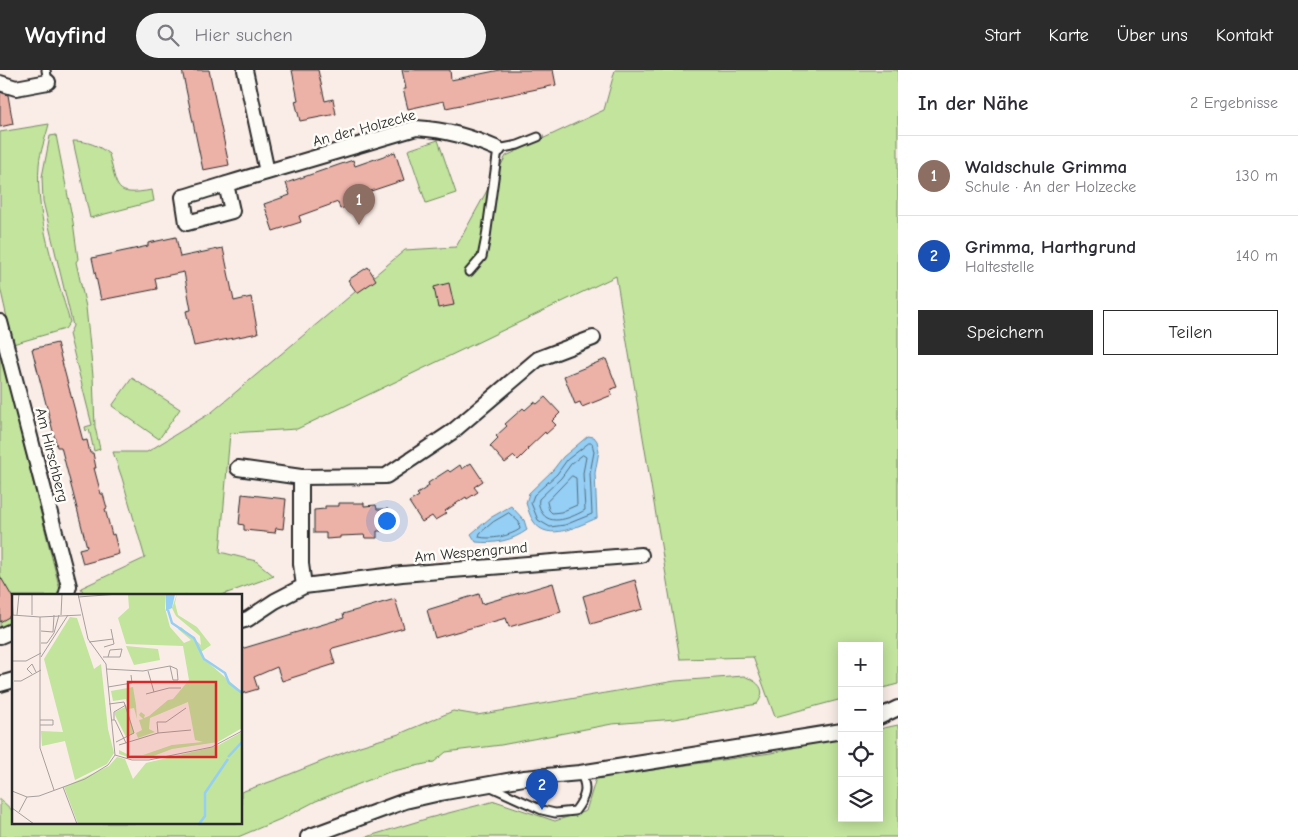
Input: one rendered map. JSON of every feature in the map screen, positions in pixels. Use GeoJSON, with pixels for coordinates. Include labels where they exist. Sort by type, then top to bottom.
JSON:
{"type":"FeatureCollection","features":[{"type":"Feature","properties":{"kind":"street"},"geometry":{"type":"LineString","coordinates":[[245,70],[267,172]]}},
{"type":"Feature","properties":{"kind":"street"},"geometry":{"type":"LineString","coordinates":[[0,83],[16,88],[47,76]]}},
{"type":"Feature","properties":{"kind":"street","name":"An der Holzecke"},"geometry":{"type":"LineString","coordinates":[[226,184],[416,128],[440,129],[472,138],[498,149]]}},
{"type":"Feature","properties":{"kind":"street","name":"Am Hirschberg"},"geometry":{"type":"LineString","coordinates":[[0,322],[69,586],[67,594]]}},
{"type":"Feature","properties":{"kind":"street"},"geometry":{"type":"LineString","coordinates":[[238,468],[301,477],[386,476],[452,432],[538,359],[593,338]]}},
{"type":"Feature","properties":{"kind":"street"},"geometry":{"type":"LineString","coordinates":[[301,477],[301,564],[304,586]]}},
{"type":"Feature","properties":{"kind":"street","name":"Am Wespengrund"},"geometry":{"type":"LineString","coordinates":[[242,621],[304,586],[402,574],[641,555]]}},
{"type":"Feature","properties":{"kind":"street"},"geometry":{"type":"LineString","coordinates":[[0,636],[12,631]]}},
{"type":"Feature","properties":{"kind":"street"},"geometry":{"type":"LineString","coordinates":[[883,716],[898,708]]}},
{"type":"Feature","properties":{"kind":"street"},"geometry":{"type":"LineString","coordinates":[[308,837],[405,801],[484,784],[580,773],[838,732]]}},
{"type":"Feature","properties":{"kind":"lane"},"geometry":{"type":"LineString","coordinates":[[469,272],[482,257],[498,149],[518,145],[538,137]]}},
{"type":"Feature","properties":{"kind":"lane"},"geometry":{"type":"LineString","coordinates":[[484,784],[542,810],[555,813],[575,811],[584,800],[584,781],[580,773]]}},
{"type":"Feature","properties":{"kind":"green space"},"geometry":{"type":"Polygon","coordinates":[[[615,70],[898,70],[898,684],[883,688],[883,642],[838,642],[838,700],[775,717],[753,657],[680,659],[616,276],[297,429],[230,433],[220,552],[256,561],[274,576],[224,594],[84,594],[81,588],[145,558],[113,452],[147,452],[212,412],[405,250],[456,247],[506,156],[604,110],[615,70]]]}},
{"type":"Feature","properties":{"kind":"green space"},"geometry":{"type":"Polygon","coordinates":[[[49,124],[39,165],[40,204],[53,264],[70,322],[65,329],[13,344],[0,287],[0,132],[49,124]]]}},
{"type":"Feature","properties":{"kind":"green space"},"geometry":{"type":"Polygon","coordinates":[[[56,135],[73,222],[78,259],[76,262],[86,307],[93,376],[95,427],[100,449],[94,451],[89,429],[86,431],[85,427],[92,425],[69,334],[73,326],[43,201],[42,177],[50,136],[56,135]]]}},
{"type":"Feature","properties":{"kind":"green space"},"geometry":{"type":"Polygon","coordinates":[[[438,140],[456,193],[426,203],[408,150],[438,140]]]}},
{"type":"Feature","properties":{"kind":"green space"},"geometry":{"type":"Polygon","coordinates":[[[73,141],[92,144],[105,151],[109,154],[119,187],[124,191],[130,192],[152,190],[154,201],[90,218],[73,141]]]}},
{"type":"Feature","properties":{"kind":"green space"},"geometry":{"type":"Polygon","coordinates":[[[0,350],[61,594],[12,594],[12,626],[0,631],[0,350]]]}},
{"type":"Feature","properties":{"kind":"green space"},"geometry":{"type":"Polygon","coordinates":[[[132,378],[180,409],[159,439],[112,406],[132,378]]]}},
{"type":"Feature","properties":{"kind":"green space"},"geometry":{"type":"Polygon","coordinates":[[[744,676],[760,687],[762,694],[757,704],[675,719],[612,724],[501,745],[446,752],[434,762],[389,772],[316,801],[283,818],[238,837],[0,837],[0,799],[12,810],[12,824],[242,824],[242,792],[360,746],[399,734],[453,711],[477,715],[675,681],[744,676]]]}},
{"type":"Feature","properties":{"kind":"green space"},"geometry":{"type":"Polygon","coordinates":[[[898,725],[898,837],[366,837],[495,801],[555,821],[586,811],[596,778],[771,753],[838,738],[838,822],[883,822],[883,728],[898,725]]]}},
{"type":"Feature","properties":{"kind":"water"},"geometry":{"type":"Polygon","coordinates":[[[588,436],[594,437],[597,441],[599,451],[595,473],[597,518],[573,528],[556,532],[540,528],[531,518],[526,503],[529,493],[553,470],[563,457],[588,436]]]}},
{"type":"Feature","properties":{"kind":"water"},"geometry":{"type":"Polygon","coordinates":[[[511,506],[524,520],[527,530],[503,541],[476,542],[471,534],[490,518],[511,506]]]}},
{"type":"Feature","properties":{"kind":"building"},"geometry":{"type":"Polygon","coordinates":[[[182,70],[209,70],[229,165],[203,170],[182,70]]]}},
{"type":"Feature","properties":{"kind":"building"},"geometry":{"type":"Polygon","coordinates":[[[292,70],[318,70],[325,101],[333,99],[336,114],[300,121],[295,101],[298,100],[292,70]]]}},
{"type":"Feature","properties":{"kind":"building"},"geometry":{"type":"Polygon","coordinates":[[[402,70],[450,70],[451,80],[500,70],[553,70],[556,85],[446,108],[444,101],[408,109],[403,89],[406,89],[402,70]]]}},
{"type":"Feature","properties":{"kind":"building"},"geometry":{"type":"Polygon","coordinates":[[[0,92],[8,95],[13,124],[0,127],[0,92]]]}},
{"type":"Feature","properties":{"kind":"building"},"geometry":{"type":"Polygon","coordinates":[[[395,152],[404,180],[365,193],[367,200],[340,209],[338,202],[299,216],[301,222],[273,231],[264,204],[290,195],[286,183],[353,160],[355,166],[395,152]]]}},
{"type":"Feature","properties":{"kind":"building"},"geometry":{"type":"Polygon","coordinates":[[[176,237],[180,257],[223,248],[234,301],[251,297],[258,333],[194,346],[186,311],[191,310],[184,272],[155,278],[157,289],[101,300],[92,258],[148,246],[148,243],[176,237]]]}},
{"type":"Feature","properties":{"kind":"building"},"geometry":{"type":"Polygon","coordinates":[[[368,267],[376,280],[357,293],[348,280],[368,267]]]}},
{"type":"Feature","properties":{"kind":"building"},"geometry":{"type":"Polygon","coordinates":[[[449,283],[454,305],[438,308],[434,287],[449,283]]]}},
{"type":"Feature","properties":{"kind":"building"},"geometry":{"type":"Polygon","coordinates":[[[57,343],[83,441],[87,440],[90,453],[93,453],[96,468],[94,468],[119,554],[83,564],[79,549],[87,547],[61,447],[57,447],[32,349],[57,343]]]}},
{"type":"Feature","properties":{"kind":"building"},"geometry":{"type":"Polygon","coordinates":[[[606,359],[617,387],[610,390],[612,395],[582,407],[580,402],[575,404],[564,376],[606,359]]]}},
{"type":"Feature","properties":{"kind":"building"},"geometry":{"type":"Polygon","coordinates":[[[545,397],[560,413],[552,421],[556,425],[546,434],[545,432],[518,460],[514,456],[505,463],[490,446],[498,438],[496,436],[507,426],[505,424],[523,408],[525,410],[534,402],[537,404],[545,397]]]}},
{"type":"Feature","properties":{"kind":"building"},"geometry":{"type":"Polygon","coordinates":[[[471,463],[483,481],[474,487],[478,492],[467,499],[466,497],[445,511],[447,513],[435,520],[432,516],[422,522],[409,502],[419,496],[417,494],[429,486],[428,483],[448,470],[450,472],[460,465],[462,469],[471,463]]]}},
{"type":"Feature","properties":{"kind":"building"},"geometry":{"type":"Polygon","coordinates":[[[242,494],[286,499],[283,529],[276,528],[275,533],[244,530],[244,525],[239,524],[242,494]]]}},
{"type":"Feature","properties":{"kind":"building"},"geometry":{"type":"Polygon","coordinates":[[[339,503],[364,503],[364,506],[376,505],[377,509],[388,509],[388,531],[377,531],[377,538],[365,538],[364,535],[340,536],[340,538],[326,539],[326,533],[314,533],[314,510],[325,509],[325,506],[339,506],[339,503]]]}},
{"type":"Feature","properties":{"kind":"building"},"geometry":{"type":"Polygon","coordinates":[[[0,576],[12,597],[12,615],[0,622],[0,576]]]}},
{"type":"Feature","properties":{"kind":"building"},"geometry":{"type":"Polygon","coordinates":[[[635,580],[643,609],[591,624],[583,596],[635,580]]]}},
{"type":"Feature","properties":{"kind":"building"},"geometry":{"type":"Polygon","coordinates":[[[553,583],[561,612],[509,627],[506,618],[435,638],[427,610],[479,594],[482,604],[553,583]]]}},
{"type":"Feature","properties":{"kind":"building"},"geometry":{"type":"Polygon","coordinates":[[[395,599],[404,628],[333,648],[331,650],[335,664],[282,681],[277,667],[254,677],[258,689],[242,694],[242,649],[344,618],[343,614],[395,599]]]}},
{"type":"Feature","properties":{"kind":"place","name":"Waldschule Grimma"},"geometry":{"type":"Point","coordinates":[359,225]}},
{"type":"Feature","properties":{"kind":"place","name":"Grimma, Harthgrund"},"geometry":{"type":"Point","coordinates":[542,810]}}]}
